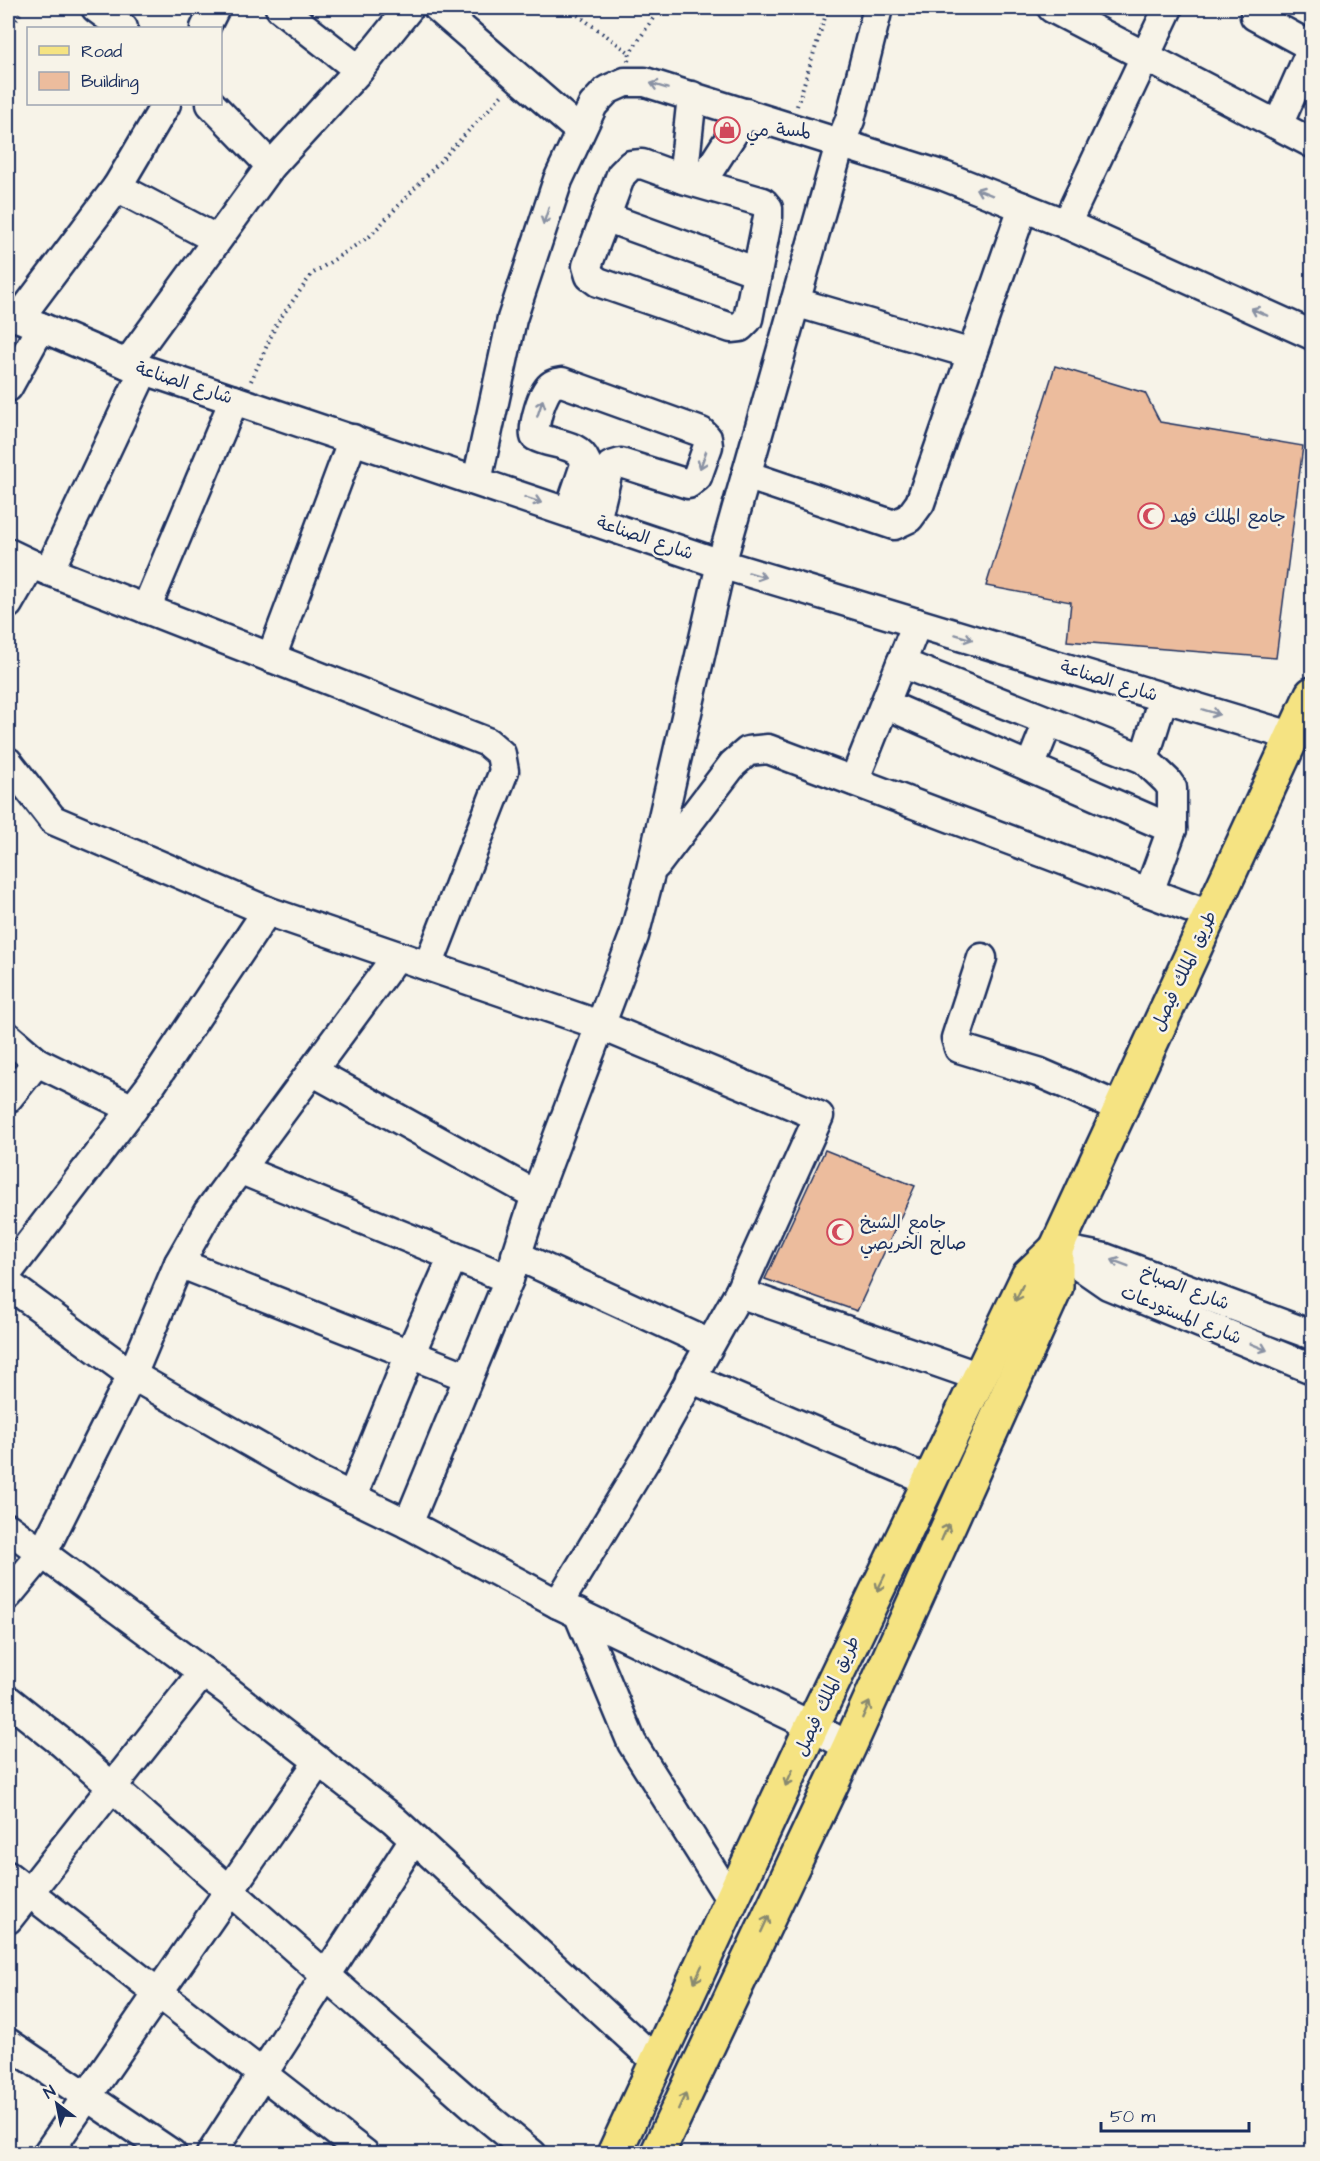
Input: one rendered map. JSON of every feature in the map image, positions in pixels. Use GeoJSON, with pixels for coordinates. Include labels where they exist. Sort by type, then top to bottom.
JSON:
{"type":"FeatureCollection","features":[{"type":"Feature","properties":{"kind":"main road","name":"طريق الملك فيصل"},"geometry":{"type":"LineString","coordinates":[[614,2154],[812,1726],[1028,1276],[1056,1249],[1312,694]]}},
{"type":"Feature","properties":{"kind":"main road","name":"طريق الملك فيصل"},"geometry":{"type":"LineString","coordinates":[[657,2154],[849,1747],[1056,1287],[1056,1249]]}},
{"type":"Feature","properties":{"kind":"street"},"geometry":{"type":"LineString","coordinates":[[96,8],[122,27]]}},
{"type":"Feature","properties":{"kind":"street"},"geometry":{"type":"LineString","coordinates":[[205,27],[214,8]]}},
{"type":"Feature","properties":{"kind":"street"},"geometry":{"type":"LineString","coordinates":[[280,8],[359,70]]}},
{"type":"Feature","properties":{"kind":"street"},"geometry":{"type":"LineString","coordinates":[[8,604],[135,367],[216,239],[271,166],[359,70],[409,8]]}},
{"type":"Feature","properties":{"kind":"street"},"geometry":{"type":"LineString","coordinates":[[438,8],[580,131]]}},
{"type":"Feature","properties":{"kind":"street"},"geometry":{"type":"LineString","coordinates":[[408,1524],[513,1267],[536,1195],[634,936],[721,564],[840,144],[850,120],[878,8]]}},
{"type":"Feature","properties":{"kind":"street"},"geometry":{"type":"LineString","coordinates":[[1052,8],[1312,143]]}},
{"type":"Feature","properties":{"kind":"street"},"geometry":{"type":"LineString","coordinates":[[1066,224],[1168,8]]}},
{"type":"Feature","properties":{"kind":"street"},"geometry":{"type":"LineString","coordinates":[[1259,8],[1255,16],[1312,48],[1278,125]]}},
{"type":"Feature","properties":{"kind":"street"},"geometry":{"type":"LineString","coordinates":[[477,481],[512,319],[558,180],[593,105],[607,90],[625,82],[645,82],[944,176],[1066,224],[1312,335]]}},
{"type":"Feature","properties":{"kind":"street"},"geometry":{"type":"LineString","coordinates":[[692,96],[692,181]]}},
{"type":"Feature","properties":{"kind":"street"},"geometry":{"type":"LineString","coordinates":[[8,387],[22,319],[117,187],[165,105]]}},
{"type":"Feature","properties":{"kind":"street"},"geometry":{"type":"LineString","coordinates":[[211,105],[271,166]]}},
{"type":"Feature","properties":{"kind":"street"},"geometry":{"type":"LineString","coordinates":[[692,181],[746,113]]}},
{"type":"Feature","properties":{"kind":"street"},"geometry":{"type":"LineString","coordinates":[[642,164],[692,181],[763,202],[768,208],[748,319],[740,327],[731,328],[598,282],[590,276],[587,266],[605,217],[621,175],[631,165],[642,164]]}},
{"type":"Feature","properties":{"kind":"street"},"geometry":{"type":"LineString","coordinates":[[117,187],[216,239]]}},
{"type":"Feature","properties":{"kind":"street"},"geometry":{"type":"LineString","coordinates":[[746,475],[894,525],[909,518],[920,503],[1023,207]]}},
{"type":"Feature","properties":{"kind":"street"},"geometry":{"type":"LineString","coordinates":[[605,217],[757,272]]}},
{"type":"Feature","properties":{"kind":"street"},"geometry":{"type":"LineString","coordinates":[[795,302],[972,354]]}},
{"type":"Feature","properties":{"kind":"street","name":"شارع الصناعة"},"geometry":{"type":"LineString","coordinates":[[22,319],[135,367],[721,564],[1291,736]]}},
{"type":"Feature","properties":{"kind":"street"},"geometry":{"type":"LineString","coordinates":[[569,512],[586,462],[583,453],[543,441],[535,436],[533,427],[545,392],[552,385],[562,382],[701,432],[707,438],[708,446],[697,477],[688,484],[621,463],[611,466],[596,521]]}},
{"type":"Feature","properties":{"kind":"street"},"geometry":{"type":"LineString","coordinates":[[146,609],[238,401]]}},
{"type":"Feature","properties":{"kind":"street"},"geometry":{"type":"LineString","coordinates":[[271,658],[353,439]]}},
{"type":"Feature","properties":{"kind":"street"},"geometry":{"type":"LineString","coordinates":[[29,562],[487,742],[501,753],[504,771],[428,966]]}},
{"type":"Feature","properties":{"kind":"street"},"geometry":{"type":"LineString","coordinates":[[854,781],[917,623]]}},
{"type":"Feature","properties":{"kind":"street"},"geometry":{"type":"LineString","coordinates":[[901,663],[1144,759],[1172,788],[1172,829],[1149,892]]}},
{"type":"Feature","properties":{"kind":"street"},"geometry":{"type":"LineString","coordinates":[[1144,759],[1163,698]]}},
{"type":"Feature","properties":{"kind":"street"},"geometry":{"type":"LineString","coordinates":[[885,704],[1172,829]]}},
{"type":"Feature","properties":{"kind":"street"},"geometry":{"type":"LineString","coordinates":[[1030,766],[1048,722]]}},
{"type":"Feature","properties":{"kind":"street"},"geometry":{"type":"LineString","coordinates":[[650,874],[732,764],[748,751],[768,749],[1209,915]]}},
{"type":"Feature","properties":{"kind":"street"},"geometry":{"type":"LineString","coordinates":[[8,762],[53,820],[267,911],[600,1025],[819,1116],[739,1293],[646,1459],[568,1609]]}},
{"type":"Feature","properties":{"kind":"street"},"geometry":{"type":"LineString","coordinates":[[267,911],[151,1085],[8,1283],[132,1375],[301,1472],[408,1524],[568,1609],[812,1726],[849,1747]]}},
{"type":"Feature","properties":{"kind":"street"},"geometry":{"type":"LineString","coordinates":[[8,1595],[42,1554],[132,1375],[179,1263],[208,1212],[398,956]]}},
{"type":"Feature","properties":{"kind":"street"},"geometry":{"type":"LineString","coordinates":[[982,958],[956,1038],[958,1047],[1038,1072],[1121,1108]]}},
{"type":"Feature","properties":{"kind":"street"},"geometry":{"type":"LineString","coordinates":[[8,1037],[37,1062],[133,1109]]}},
{"type":"Feature","properties":{"kind":"street"},"geometry":{"type":"LineString","coordinates":[[8,1098],[37,1062]]}},
{"type":"Feature","properties":{"kind":"street"},"geometry":{"type":"LineString","coordinates":[[312,1071],[536,1195]]}},
{"type":"Feature","properties":{"kind":"street"},"geometry":{"type":"LineString","coordinates":[[239,1169],[453,1257],[513,1267],[710,1344]]}},
{"type":"Feature","properties":{"kind":"street","name":"شارع الصباخ"},"geometry":{"type":"LineString","coordinates":[[1056,1249],[1105,1258],[1312,1335]]}},
{"type":"Feature","properties":{"kind":"street","name":"شارع المستودعات"},"geometry":{"type":"LineString","coordinates":[[1056,1249],[1108,1285],[1312,1369]]}},
{"type":"Feature","properties":{"kind":"street"},"geometry":{"type":"LineString","coordinates":[[352,1497],[410,1354],[453,1257]]}},
{"type":"Feature","properties":{"kind":"street"},"geometry":{"type":"LineString","coordinates":[[179,1263],[468,1377]]}},
{"type":"Feature","properties":{"kind":"street"},"geometry":{"type":"LineString","coordinates":[[739,1293],[980,1377]]}},
{"type":"Feature","properties":{"kind":"street"},"geometry":{"type":"LineString","coordinates":[[690,1378],[930,1481]]}},
{"type":"Feature","properties":{"kind":"street"},"geometry":{"type":"LineString","coordinates":[[8,1528],[203,1672],[394,1820],[657,2062]]}},
{"type":"Feature","properties":{"kind":"street"},"geometry":{"type":"LineString","coordinates":[[568,1609],[632,1743],[732,1902]]}},
{"type":"Feature","properties":{"kind":"street"},"geometry":{"type":"LineString","coordinates":[[8,1919],[18,1884],[112,1787],[203,1672]]}},
{"type":"Feature","properties":{"kind":"street"},"geometry":{"type":"LineString","coordinates":[[8,1700],[62,1742],[475,2107],[532,2154]]}},
{"type":"Feature","properties":{"kind":"street"},"geometry":{"type":"LineString","coordinates":[[47,2154],[319,1761]]}},
{"type":"Feature","properties":{"kind":"street"},"geometry":{"type":"LineString","coordinates":[[211,2154],[414,1839]]}},
{"type":"Feature","properties":{"kind":"street"},"geometry":{"type":"LineString","coordinates":[[18,1884],[365,2154]]}},
{"type":"Feature","properties":{"kind":"street"},"geometry":{"type":"LineString","coordinates":[[8,2043],[172,2154]]}},
{"type":"Feature","properties":{"kind":"path"},"geometry":{"type":"LineString","coordinates":[[8,36],[23,8]]}},
{"type":"Feature","properties":{"kind":"path"},"geometry":{"type":"LineString","coordinates":[[568,8],[630,53]]}},
{"type":"Feature","properties":{"kind":"path"},"geometry":{"type":"LineString","coordinates":[[625,82],[630,53],[660,8]]}},
{"type":"Feature","properties":{"kind":"path"},"geometry":{"type":"LineString","coordinates":[[791,127],[828,8]]}},
{"type":"Feature","properties":{"kind":"path"},"geometry":{"type":"LineString","coordinates":[[238,401],[278,323],[312,274],[370,236],[519,78]]}},
{"type":"Feature","properties":{"kind":"building","name":"جامع الملك فهد"},"geometry":{"type":"Polygon","coordinates":[[[1055,366],[1145,393],[1160,422],[1303,446],[1276,658],[1067,641],[1071,602],[986,586],[1055,366]]]}},
{"type":"Feature","properties":{"kind":"building","name":"جامع الشيخ صالح الخريصي"},"geometry":{"type":"Polygon","coordinates":[[[825,1150],[915,1186],[857,1311],[765,1279],[825,1150]]]}},
{"type":"Feature","properties":{"kind":"place","name":"لمسة مي"},"geometry":{"type":"Point","coordinates":[727,130]}},
{"type":"Feature","properties":{"kind":"place","name":"جامع الملك فهد"},"geometry":{"type":"Point","coordinates":[1151,516]}},
{"type":"Feature","properties":{"kind":"place","name":"جامع الشيخ صالح الخريصي"},"geometry":{"type":"Point","coordinates":[840,1232]}}]}
